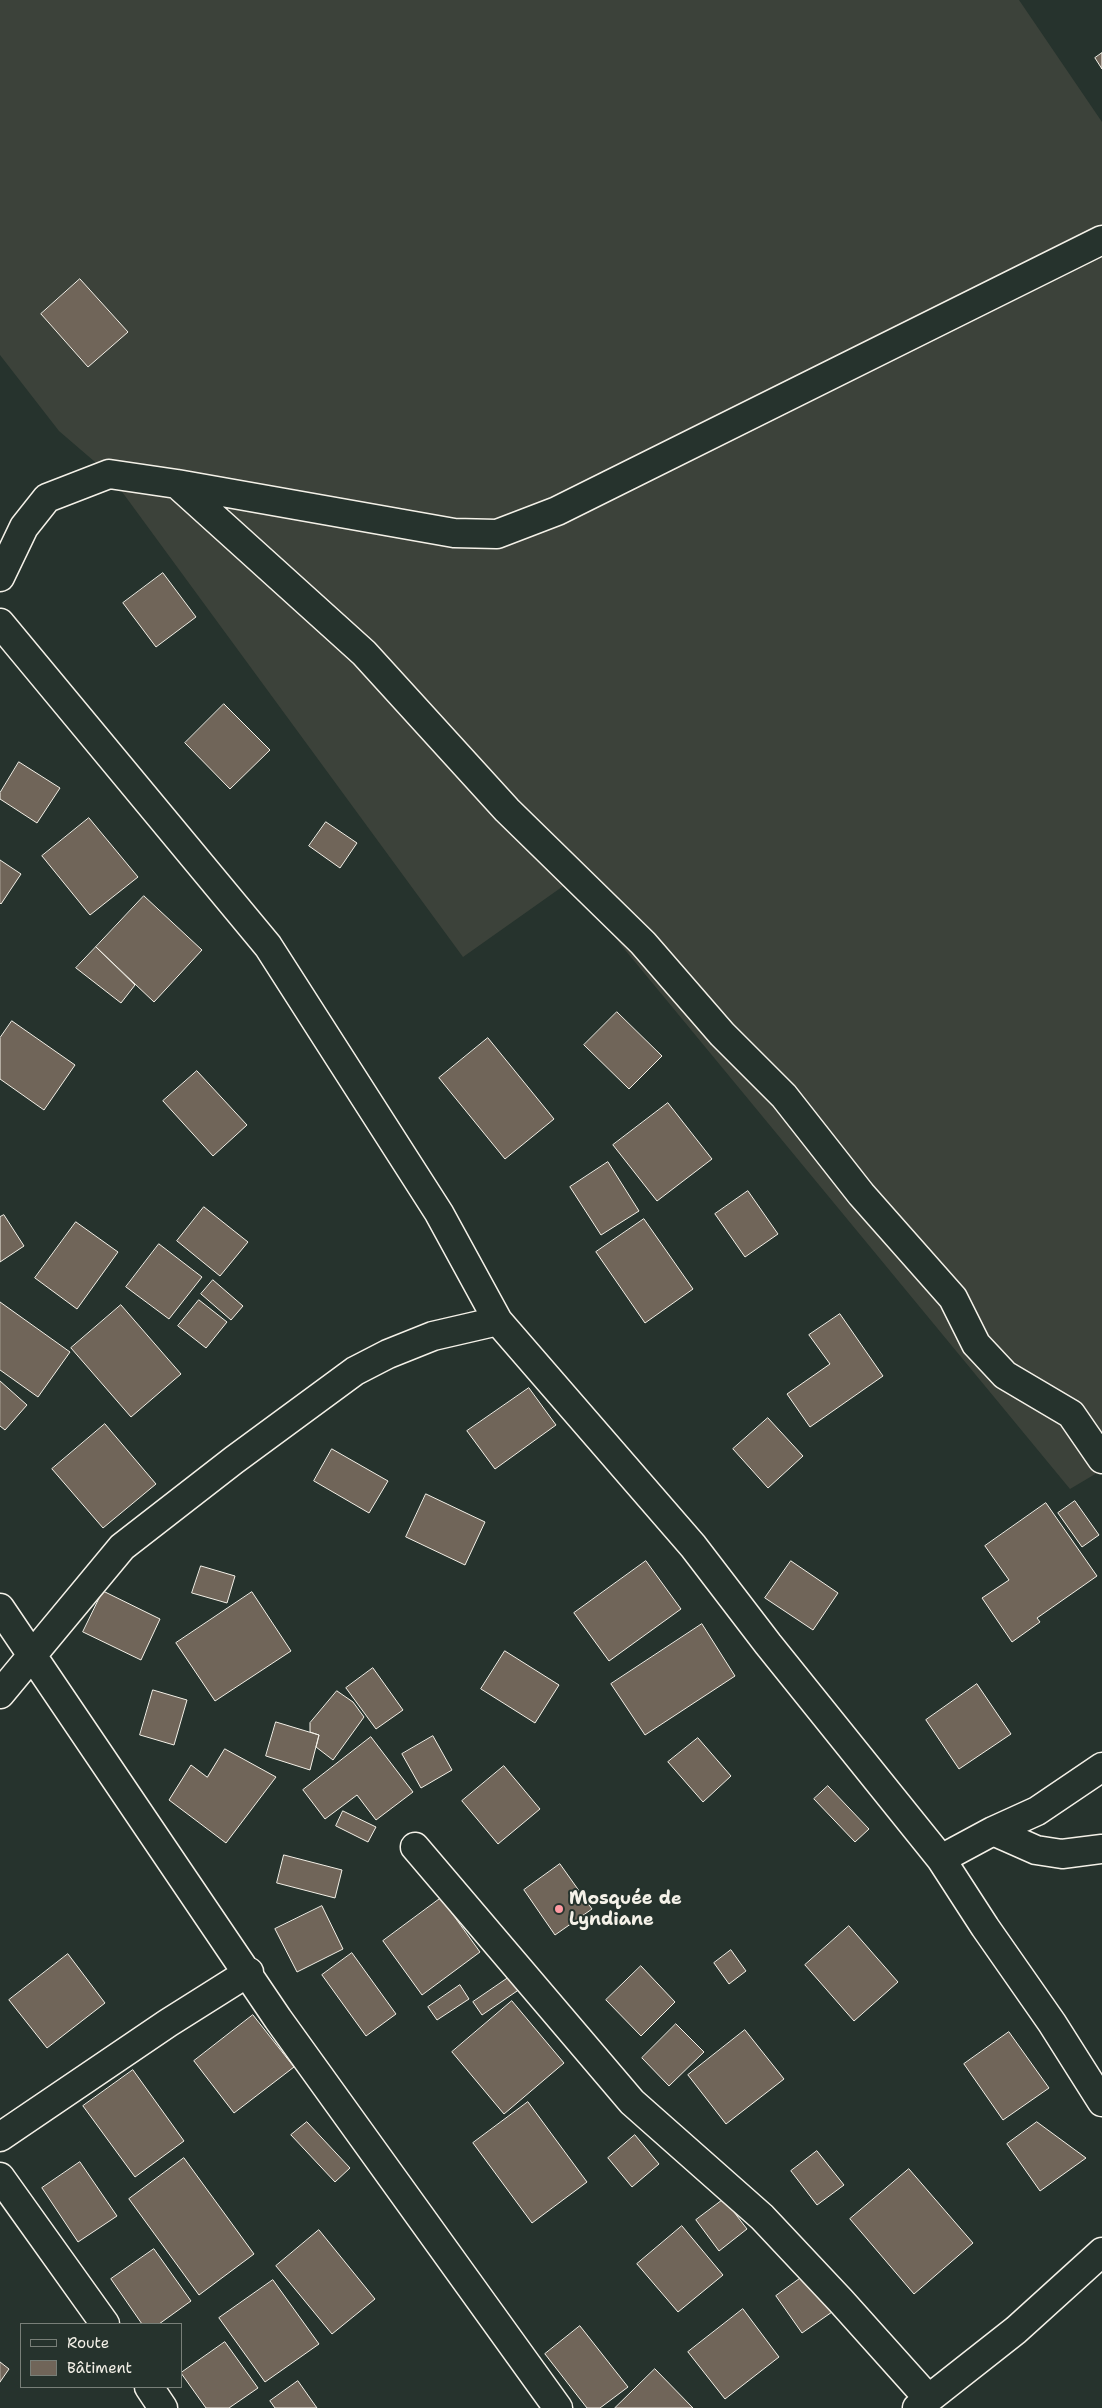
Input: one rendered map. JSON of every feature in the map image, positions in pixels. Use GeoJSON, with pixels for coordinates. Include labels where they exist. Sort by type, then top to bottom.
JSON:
{"type":"FeatureCollection","features":[{"type":"Feature","properties":{"kind":"street"},"geometry":{"type":"LineString","coordinates":[[0,577],[24,527],[47,498],[109,474],[177,484],[454,533],[497,534],[557,511],[1102,240]]}},
{"type":"Feature","properties":{"kind":"street"},"geometry":{"type":"LineString","coordinates":[[177,484],[364,653],[507,810],[643,942],[722,1034],[784,1096],[861,1194],[953,1298],[976,1344],[1005,1375],[1071,1414],[1102,1459]]}},
{"type":"Feature","properties":{"kind":"street"},"geometry":{"type":"LineString","coordinates":[[0,623],[268,946],[439,1212],[498,1322],[692,1546],[768,1644],[941,1859],[985,1927],[1052,2023],[1102,2102]]}},
{"type":"Feature","properties":{"kind":"street"},"geometry":{"type":"LineString","coordinates":[[0,1694],[122,1547],[234,1460],[354,1371],[388,1354],[433,1336],[498,1322]]}},
{"type":"Feature","properties":{"kind":"street"},"geometry":{"type":"LineString","coordinates":[[0,1608],[249,1972],[278,2019],[558,2408]]}},
{"type":"Feature","properties":{"kind":"street"},"geometry":{"type":"LineString","coordinates":[[941,1859],[993,1830],[1037,1811],[1102,1767]]}},
{"type":"Feature","properties":{"kind":"street"},"geometry":{"type":"LineString","coordinates":[[993,1830],[1036,1850],[1062,1854],[1102,1849]]}},
{"type":"Feature","properties":{"kind":"street"},"geometry":{"type":"LineString","coordinates":[[416,1847],[632,2102],[762,2217],[842,2301],[922,2403],[1016,2330],[1102,2252]]}},
{"type":"Feature","properties":{"kind":"street"},"geometry":{"type":"LineString","coordinates":[[0,2136],[249,1972]]}},
{"type":"Feature","properties":{"kind":"street"},"geometry":{"type":"LineString","coordinates":[[0,2177],[104,2323]]}},
{"type":"Feature","properties":{"kind":"street"},"geometry":{"type":"LineString","coordinates":[[150,2388],[163,2408]]}},
{"type":"Feature","properties":{"kind":"shaded area"},"geometry":{"type":"Polygon","coordinates":[[[0,0],[1019,0],[1102,122],[1102,1470],[1070,1489],[569,882],[463,957],[109,474],[59,431],[0,355],[0,0]]]}},
{"type":"Feature","properties":{"kind":"building"},"geometry":{"type":"Polygon","coordinates":[[[1102,53],[1102,69],[1095,58],[1102,53]]]}},
{"type":"Feature","properties":{"kind":"building"},"geometry":{"type":"Polygon","coordinates":[[[80,279],[128,332],[88,367],[41,314],[80,279]]]}},
{"type":"Feature","properties":{"kind":"building"},"geometry":{"type":"Polygon","coordinates":[[[163,573],[196,617],[156,647],[123,603],[163,573]]]}},
{"type":"Feature","properties":{"kind":"building"},"geometry":{"type":"Polygon","coordinates":[[[224,704],[270,750],[230,789],[185,743],[224,704]]]}},
{"type":"Feature","properties":{"kind":"building"},"geometry":{"type":"Polygon","coordinates":[[[19,762],[60,788],[37,823],[0,799],[0,793],[19,762]]]}},
{"type":"Feature","properties":{"kind":"building"},"geometry":{"type":"Polygon","coordinates":[[[89,818],[138,877],[90,915],[42,856],[89,818]]]}},
{"type":"Feature","properties":{"kind":"building"},"geometry":{"type":"Polygon","coordinates":[[[326,822],[357,843],[340,868],[309,846],[326,822]]]}},
{"type":"Feature","properties":{"kind":"building"},"geometry":{"type":"Polygon","coordinates":[[[0,860],[21,874],[1,904],[0,903],[0,860]]]}},
{"type":"Feature","properties":{"kind":"building"},"geometry":{"type":"Polygon","coordinates":[[[144,896],[202,950],[154,1002],[96,947],[144,896]]]}},
{"type":"Feature","properties":{"kind":"building"},"geometry":{"type":"Polygon","coordinates":[[[96,947],[135,985],[121,1003],[76,968],[96,947]]]}},
{"type":"Feature","properties":{"kind":"building"},"geometry":{"type":"Polygon","coordinates":[[[617,1012],[662,1056],[629,1089],[584,1045],[617,1012]]]}},
{"type":"Feature","properties":{"kind":"building"},"geometry":{"type":"Polygon","coordinates":[[[12,1021],[75,1065],[44,1110],[0,1079],[0,1038],[12,1021]]]}},
{"type":"Feature","properties":{"kind":"building"},"geometry":{"type":"Polygon","coordinates":[[[488,1038],[554,1119],[505,1159],[439,1078],[488,1038]]]}},
{"type":"Feature","properties":{"kind":"building"},"geometry":{"type":"Polygon","coordinates":[[[197,1071],[247,1125],[213,1156],[163,1101],[197,1071]]]}},
{"type":"Feature","properties":{"kind":"building"},"geometry":{"type":"Polygon","coordinates":[[[668,1103],[712,1159],[657,1201],[613,1145],[668,1103]]]}},
{"type":"Feature","properties":{"kind":"building"},"geometry":{"type":"Polygon","coordinates":[[[608,1162],[639,1211],[601,1235],[570,1187],[608,1162]]]}},
{"type":"Feature","properties":{"kind":"building"},"geometry":{"type":"Polygon","coordinates":[[[748,1191],[778,1234],[745,1257],[715,1214],[748,1191]]]}},
{"type":"Feature","properties":{"kind":"building"},"geometry":{"type":"Polygon","coordinates":[[[204,1207],[248,1242],[220,1276],[177,1241],[204,1207]]]}},
{"type":"Feature","properties":{"kind":"building"},"geometry":{"type":"Polygon","coordinates":[[[4,1215],[24,1246],[0,1262],[0,1217],[4,1215]]]}},
{"type":"Feature","properties":{"kind":"building"},"geometry":{"type":"Polygon","coordinates":[[[644,1219],[693,1289],[645,1323],[596,1252],[644,1219]]]}},
{"type":"Feature","properties":{"kind":"building"},"geometry":{"type":"Polygon","coordinates":[[[76,1222],[118,1252],[77,1309],[35,1278],[76,1222]]]}},
{"type":"Feature","properties":{"kind":"building"},"geometry":{"type":"Polygon","coordinates":[[[159,1244],[202,1277],[169,1319],[126,1287],[159,1244]]]}},
{"type":"Feature","properties":{"kind":"building"},"geometry":{"type":"Polygon","coordinates":[[[213,1280],[243,1306],[231,1320],[201,1294],[213,1280]]]}},
{"type":"Feature","properties":{"kind":"building"},"geometry":{"type":"Polygon","coordinates":[[[199,1300],[227,1322],[206,1348],[178,1326],[199,1300]]]}},
{"type":"Feature","properties":{"kind":"building"},"geometry":{"type":"Polygon","coordinates":[[[0,1302],[70,1352],[38,1397],[0,1370],[0,1302]]]}},
{"type":"Feature","properties":{"kind":"building"},"geometry":{"type":"Polygon","coordinates":[[[121,1305],[181,1374],[131,1417],[71,1348],[121,1305]]]}},
{"type":"Feature","properties":{"kind":"building"},"geometry":{"type":"Polygon","coordinates":[[[840,1314],[883,1376],[810,1427],[787,1394],[830,1364],[809,1335],[840,1314]]]}},
{"type":"Feature","properties":{"kind":"building"},"geometry":{"type":"Polygon","coordinates":[[[0,1381],[27,1405],[5,1430],[0,1426],[0,1381]]]}},
{"type":"Feature","properties":{"kind":"building"},"geometry":{"type":"Polygon","coordinates":[[[529,1388],[556,1425],[495,1469],[467,1431],[529,1388]]]}},
{"type":"Feature","properties":{"kind":"building"},"geometry":{"type":"Polygon","coordinates":[[[768,1418],[803,1456],[768,1488],[733,1449],[768,1418]]]}},
{"type":"Feature","properties":{"kind":"building"},"geometry":{"type":"Polygon","coordinates":[[[105,1424],[156,1484],[103,1528],[52,1469],[105,1424]]]}},
{"type":"Feature","properties":{"kind":"building"},"geometry":{"type":"Polygon","coordinates":[[[332,1449],[388,1481],[369,1513],[314,1481],[332,1449]]]}},
{"type":"Feature","properties":{"kind":"building"},"geometry":{"type":"Polygon","coordinates":[[[426,1494],[485,1522],[465,1565],[406,1537],[426,1494]]]}},
{"type":"Feature","properties":{"kind":"building"},"geometry":{"type":"Polygon","coordinates":[[[1075,1501],[1099,1535],[1082,1547],[1058,1513],[1075,1501]]]}},
{"type":"Feature","properties":{"kind":"building"},"geometry":{"type":"Polygon","coordinates":[[[1046,1503],[1097,1576],[1037,1618],[1040,1622],[1012,1642],[982,1598],[1009,1580],[985,1546],[1046,1503]]]}},
{"type":"Feature","properties":{"kind":"building"},"geometry":{"type":"Polygon","coordinates":[[[646,1561],[681,1609],[609,1661],[574,1613],[646,1561]]]}},
{"type":"Feature","properties":{"kind":"building"},"geometry":{"type":"Polygon","coordinates":[[[791,1561],[838,1593],[813,1630],[765,1598],[791,1561]]]}},
{"type":"Feature","properties":{"kind":"building"},"geometry":{"type":"Polygon","coordinates":[[[201,1566],[235,1576],[227,1603],[192,1593],[201,1566]]]}},
{"type":"Feature","properties":{"kind":"building"},"geometry":{"type":"Polygon","coordinates":[[[103,1591],[160,1619],[141,1660],[83,1632],[103,1591]]]}},
{"type":"Feature","properties":{"kind":"building"},"geometry":{"type":"Polygon","coordinates":[[[252,1592],[291,1651],[215,1701],[176,1643],[252,1592]]]}},
{"type":"Feature","properties":{"kind":"building"},"geometry":{"type":"Polygon","coordinates":[[[702,1624],[735,1676],[645,1735],[611,1684],[702,1624]]]}},
{"type":"Feature","properties":{"kind":"building"},"geometry":{"type":"Polygon","coordinates":[[[505,1651],[559,1685],[535,1723],[481,1689],[505,1651]]]}},
{"type":"Feature","properties":{"kind":"building"},"geometry":{"type":"Polygon","coordinates":[[[373,1668],[403,1710],[376,1729],[346,1688],[373,1668]]]}},
{"type":"Feature","properties":{"kind":"building"},"geometry":{"type":"Polygon","coordinates":[[[977,1684],[1011,1734],[959,1769],[926,1720],[977,1684]]]}},
{"type":"Feature","properties":{"kind":"building"},"geometry":{"type":"Polygon","coordinates":[[[153,1690],[187,1700],[174,1745],[140,1735],[153,1690]]]}},
{"type":"Feature","properties":{"kind":"building"},"geometry":{"type":"Polygon","coordinates":[[[337,1691],[353,1702],[364,1717],[333,1760],[316,1747],[319,1735],[310,1732],[310,1723],[337,1691]]]}},
{"type":"Feature","properties":{"kind":"building"},"geometry":{"type":"Polygon","coordinates":[[[276,1722],[319,1735],[310,1770],[266,1756],[276,1722]]]}},
{"type":"Feature","properties":{"kind":"building"},"geometry":{"type":"Polygon","coordinates":[[[433,1736],[452,1770],[421,1788],[402,1754],[433,1736]]]}},
{"type":"Feature","properties":{"kind":"building"},"geometry":{"type":"Polygon","coordinates":[[[371,1737],[413,1792],[376,1820],[357,1795],[325,1819],[303,1790],[371,1737]]]}},
{"type":"Feature","properties":{"kind":"building"},"geometry":{"type":"Polygon","coordinates":[[[698,1738],[731,1776],[703,1802],[668,1762],[698,1738]]]}},
{"type":"Feature","properties":{"kind":"building"},"geometry":{"type":"Polygon","coordinates":[[[225,1749],[276,1777],[226,1843],[169,1800],[191,1765],[207,1777],[225,1749]]]}},
{"type":"Feature","properties":{"kind":"building"},"geometry":{"type":"Polygon","coordinates":[[[504,1766],[540,1809],[498,1844],[462,1801],[504,1766]]]}},
{"type":"Feature","properties":{"kind":"building"},"geometry":{"type":"Polygon","coordinates":[[[828,1786],[869,1829],[855,1842],[814,1799],[828,1786]]]}},
{"type":"Feature","properties":{"kind":"building"},"geometry":{"type":"Polygon","coordinates":[[[343,1811],[376,1827],[368,1842],[336,1826],[343,1811]]]}},
{"type":"Feature","properties":{"kind":"building"},"geometry":{"type":"Polygon","coordinates":[[[284,1855],[342,1870],[335,1898],[277,1883],[284,1855]]]}},
{"type":"Feature","properties":{"kind":"building"},"geometry":{"type":"Polygon","coordinates":[[[560,1864],[592,1909],[555,1935],[524,1890],[560,1864]]]}},
{"type":"Feature","properties":{"kind":"building"},"geometry":{"type":"Polygon","coordinates":[[[441,1898],[480,1952],[422,1995],[383,1941],[441,1898]]]}},
{"type":"Feature","properties":{"kind":"building"},"geometry":{"type":"Polygon","coordinates":[[[322,1906],[343,1949],[297,1972],[275,1929],[322,1906]]]}},
{"type":"Feature","properties":{"kind":"building"},"geometry":{"type":"Polygon","coordinates":[[[849,1926],[898,1982],[854,2021],[805,1965],[849,1926]]]}},
{"type":"Feature","properties":{"kind":"building"},"geometry":{"type":"Polygon","coordinates":[[[731,1950],[746,1971],[729,1984],[714,1963],[731,1950]]]}},
{"type":"Feature","properties":{"kind":"building"},"geometry":{"type":"Polygon","coordinates":[[[352,1953],[396,2014],[366,2036],[322,1975],[352,1953]]]}},
{"type":"Feature","properties":{"kind":"building"},"geometry":{"type":"Polygon","coordinates":[[[68,1954],[105,2003],[47,2048],[9,2000],[68,1954]]]}},
{"type":"Feature","properties":{"kind":"building"},"geometry":{"type":"Polygon","coordinates":[[[641,1966],[675,2002],[641,2036],[606,2000],[641,1966]]]}},
{"type":"Feature","properties":{"kind":"building"},"geometry":{"type":"Polygon","coordinates":[[[511,1976],[520,1989],[482,2015],[473,2002],[511,1976]]]}},
{"type":"Feature","properties":{"kind":"building"},"geometry":{"type":"Polygon","coordinates":[[[460,1985],[469,1999],[437,2020],[428,2007],[460,1985]]]}},
{"type":"Feature","properties":{"kind":"building"},"geometry":{"type":"Polygon","coordinates":[[[512,2001],[564,2063],[504,2114],[452,2052],[512,2001]]]}},
{"type":"Feature","properties":{"kind":"building"},"geometry":{"type":"Polygon","coordinates":[[[253,2015],[294,2067],[234,2113],[194,2061],[253,2015]]]}},
{"type":"Feature","properties":{"kind":"building"},"geometry":{"type":"Polygon","coordinates":[[[676,2024],[704,2052],[669,2086],[642,2058],[676,2024]]]}},
{"type":"Feature","properties":{"kind":"building"},"geometry":{"type":"Polygon","coordinates":[[[745,2030],[784,2079],[726,2124],[688,2075],[745,2030]]]}},
{"type":"Feature","properties":{"kind":"building"},"geometry":{"type":"Polygon","coordinates":[[[1009,2032],[1049,2088],[1003,2120],[964,2064],[1009,2032]]]}},
{"type":"Feature","properties":{"kind":"building"},"geometry":{"type":"Polygon","coordinates":[[[133,2070],[184,2141],[135,2177],[83,2106],[133,2070]]]}},
{"type":"Feature","properties":{"kind":"building"},"geometry":{"type":"Polygon","coordinates":[[[528,2102],[587,2182],[532,2223],[473,2143],[528,2102]]]}},
{"type":"Feature","properties":{"kind":"building"},"geometry":{"type":"Polygon","coordinates":[[[307,2122],[350,2168],[335,2182],[291,2135],[307,2122]]]}},
{"type":"Feature","properties":{"kind":"building"},"geometry":{"type":"Polygon","coordinates":[[[1037,2122],[1086,2158],[1040,2191],[1007,2144],[1037,2122]]]}},
{"type":"Feature","properties":{"kind":"building"},"geometry":{"type":"Polygon","coordinates":[[[635,2135],[659,2164],[632,2187],[608,2158],[635,2135]]]}},
{"type":"Feature","properties":{"kind":"building"},"geometry":{"type":"Polygon","coordinates":[[[817,2151],[844,2185],[817,2205],[791,2171],[817,2151]]]}},
{"type":"Feature","properties":{"kind":"building"},"geometry":{"type":"Polygon","coordinates":[[[184,2158],[254,2254],[199,2295],[129,2199],[184,2158]]]}},
{"type":"Feature","properties":{"kind":"building"},"geometry":{"type":"Polygon","coordinates":[[[80,2162],[117,2216],[78,2242],[42,2188],[80,2162]]]}},
{"type":"Feature","properties":{"kind":"building"},"geometry":{"type":"Polygon","coordinates":[[[909,2169],[973,2243],[914,2294],[850,2219],[909,2169]]]}},
{"type":"Feature","properties":{"kind":"building"},"geometry":{"type":"Polygon","coordinates":[[[724,2199],[747,2229],[719,2251],[696,2220],[724,2199]]]}},
{"type":"Feature","properties":{"kind":"building"},"geometry":{"type":"Polygon","coordinates":[[[682,2226],[723,2275],[678,2312],[637,2264],[682,2226]]]}},
{"type":"Feature","properties":{"kind":"building"},"geometry":{"type":"Polygon","coordinates":[[[319,2230],[375,2299],[332,2334],[276,2266],[319,2230]]]}},
{"type":"Feature","properties":{"kind":"building"},"geometry":{"type":"Polygon","coordinates":[[[154,2249],[191,2301],[160,2323],[141,2323],[111,2279],[154,2249]]]}},
{"type":"Feature","properties":{"kind":"building"},"geometry":{"type":"Polygon","coordinates":[[[805,2275],[832,2312],[802,2333],[776,2296],[805,2275]]]}},
{"type":"Feature","properties":{"kind":"building"},"geometry":{"type":"Polygon","coordinates":[[[273,2280],[319,2344],[265,2382],[219,2318],[273,2280]]]}},
{"type":"Feature","properties":{"kind":"building"},"geometry":{"type":"Polygon","coordinates":[[[743,2309],[779,2357],[725,2399],[688,2352],[743,2309]]]}},
{"type":"Feature","properties":{"kind":"building"},"geometry":{"type":"Polygon","coordinates":[[[580,2326],[628,2387],[600,2408],[587,2408],[545,2354],[580,2326]]]}},
{"type":"Feature","properties":{"kind":"building"},"geometry":{"type":"Polygon","coordinates":[[[225,2342],[258,2388],[229,2408],[206,2408],[182,2372],[225,2342]]]}},
{"type":"Feature","properties":{"kind":"building"},"geometry":{"type":"Polygon","coordinates":[[[0,2362],[9,2369],[0,2382],[0,2362]]]}},
{"type":"Feature","properties":{"kind":"building"},"geometry":{"type":"Polygon","coordinates":[[[655,2369],[693,2408],[615,2408],[655,2369]]]}},
{"type":"Feature","properties":{"kind":"building"},"geometry":{"type":"Polygon","coordinates":[[[298,2381],[317,2408],[275,2408],[270,2401],[298,2381]]]}},
{"type":"Feature","properties":{"kind":"place","name":"Mosquée de Lyndiane"},"geometry":{"type":"Point","coordinates":[559,1909]}}]}
